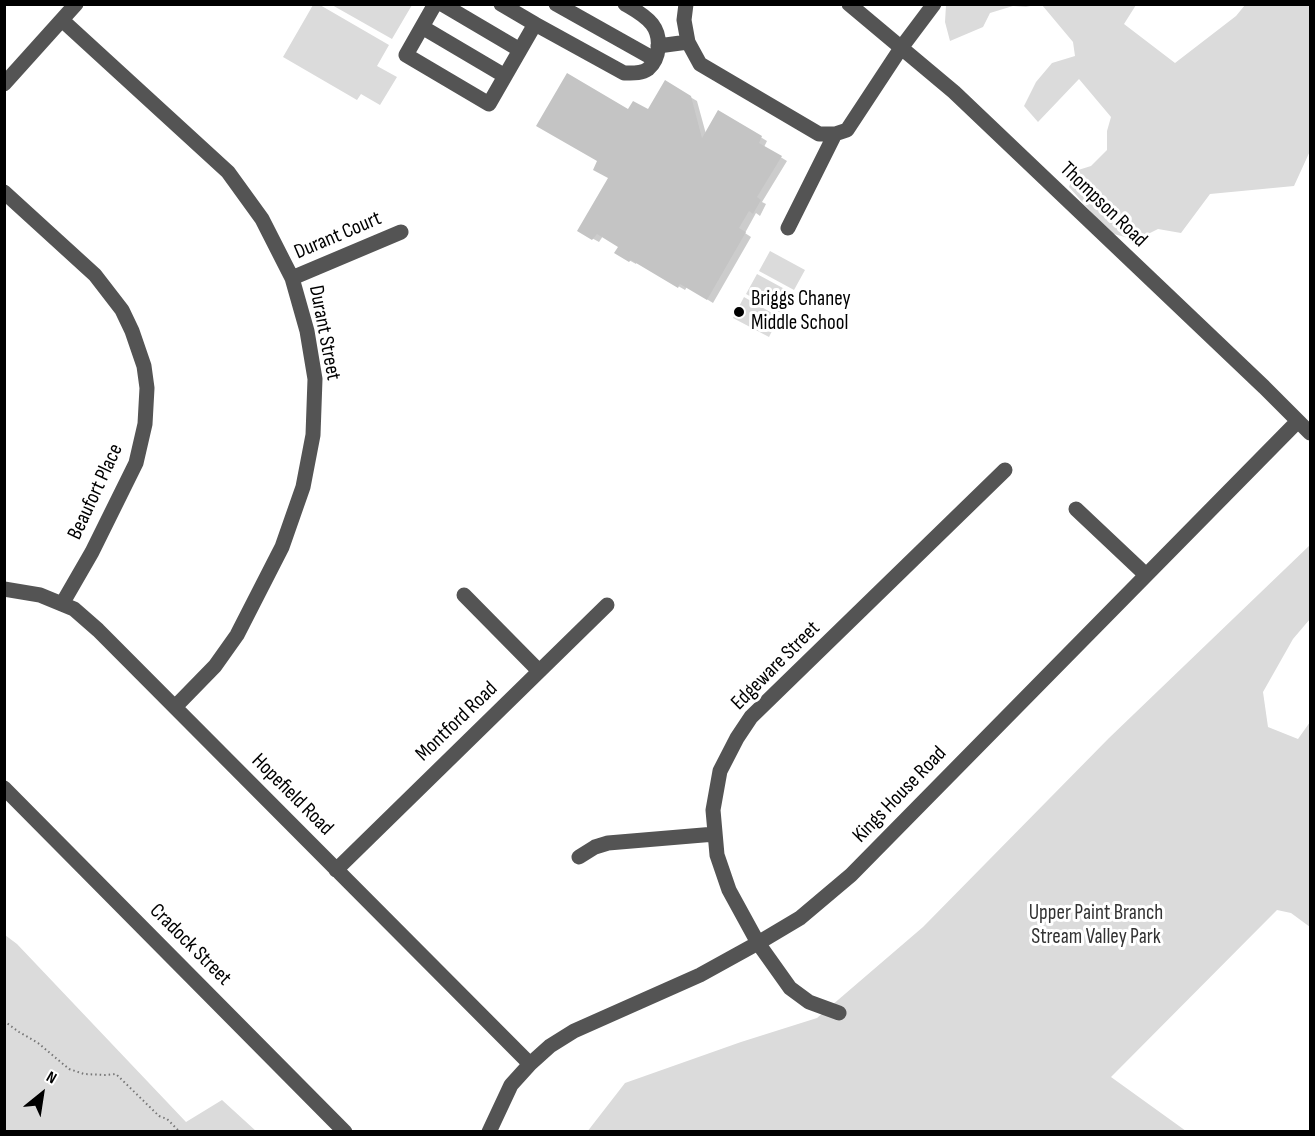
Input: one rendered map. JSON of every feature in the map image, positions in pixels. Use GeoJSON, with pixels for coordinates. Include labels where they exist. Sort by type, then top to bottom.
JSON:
{"type":"FeatureCollection","features":[{"type":"Feature","properties":{"kind":"street"},"geometry":{"type":"LineString","coordinates":[[4,84],[76,4]]}},
{"type":"Feature","properties":{"kind":"street"},"geometry":{"type":"LineString","coordinates":[[435,4],[406,56],[489,104],[535,24]]}},
{"type":"Feature","properties":{"kind":"street"},"geometry":{"type":"LineString","coordinates":[[442,4],[520,50]]}},
{"type":"Feature","properties":{"kind":"street"},"geometry":{"type":"LineString","coordinates":[[501,4],[624,73],[636,73],[646,70],[656,53],[659,41],[657,31],[645,16],[625,4]]}},
{"type":"Feature","properties":{"kind":"street"},"geometry":{"type":"LineString","coordinates":[[556,4],[656,53],[688,42]]}},
{"type":"Feature","properties":{"kind":"street"},"geometry":{"type":"LineString","coordinates":[[686,4],[684,20],[688,42],[700,64],[819,134],[835,135],[847,130],[901,48],[934,4]]}},
{"type":"Feature","properties":{"kind":"street","name":"Thompson Road"},"geometry":{"type":"LineString","coordinates":[[849,4],[954,92],[1311,433]]}},
{"type":"Feature","properties":{"kind":"street","name":"Durant Street"},"geometry":{"type":"LineString","coordinates":[[62,20],[228,172],[262,219],[292,278],[307,332],[315,379],[313,435],[303,487],[282,547],[237,635],[215,666],[175,707]]}},
{"type":"Feature","properties":{"kind":"street"},"geometry":{"type":"LineString","coordinates":[[422,27],[506,76]]}},
{"type":"Feature","properties":{"kind":"street"},"geometry":{"type":"LineString","coordinates":[[788,228],[835,135]]}},
{"type":"Feature","properties":{"kind":"street","name":"Beaufort Place"},"geometry":{"type":"LineString","coordinates":[[4,192],[95,275],[122,310],[144,366],[147,388],[145,424],[136,463],[92,552],[62,604]]}},
{"type":"Feature","properties":{"kind":"street","name":"Durant Court"},"geometry":{"type":"LineString","coordinates":[[292,278],[401,232]]}},
{"type":"Feature","properties":{"kind":"street","name":"Kings House Road"},"geometry":{"type":"LineString","coordinates":[[489,1131],[511,1085],[550,1046],[574,1031],[700,975],[758,943],[800,918],[851,875],[1298,422]]}},
{"type":"Feature","properties":{"kind":"street","name":"Edgeware Street"},"geometry":{"type":"LineString","coordinates":[[839,1013],[809,1002],[790,988],[758,943],[729,890],[717,855],[713,810],[720,771],[737,738],[752,717],[1005,470]]}},
{"type":"Feature","properties":{"kind":"street"},"geometry":{"type":"LineString","coordinates":[[1076,509],[1146,575]]}},
{"type":"Feature","properties":{"kind":"street","name":"Hopefield Road"},"geometry":{"type":"LineString","coordinates":[[4,589],[40,595],[74,609],[98,630],[530,1064]]}},
{"type":"Feature","properties":{"kind":"street"},"geometry":{"type":"LineString","coordinates":[[464,595],[539,671]]}},
{"type":"Feature","properties":{"kind":"street","name":"Montford Road"},"geometry":{"type":"LineString","coordinates":[[336,870],[607,605]]}},
{"type":"Feature","properties":{"kind":"street","name":"Cradock Street"},"geometry":{"type":"LineString","coordinates":[[4,788],[345,1131]]}},
{"type":"Feature","properties":{"kind":"street"},"geometry":{"type":"LineString","coordinates":[[579,857],[595,847],[608,843],[715,834]]}},
{"type":"Feature","properties":{"kind":"path"},"geometry":{"type":"LineString","coordinates":[[4,1021],[38,1043],[69,1069],[84,1074],[116,1074],[159,1116],[167,1119],[180,1131]]}},
{"type":"Feature","properties":{"kind":"green space"},"geometry":{"type":"Polygon","coordinates":[[[946,4],[1035,5],[1013,6],[990,13],[983,27],[950,41],[945,22],[946,4]]]}},
{"type":"Feature","properties":{"kind":"green space"},"geometry":{"type":"Polygon","coordinates":[[[313,5],[320,5],[389,45],[377,66],[397,77],[380,105],[361,94],[357,100],[283,57],[313,5]]]}},
{"type":"Feature","properties":{"kind":"green space"},"geometry":{"type":"Polygon","coordinates":[[[332,5],[412,5],[392,39],[332,5]]]}},
{"type":"Feature","properties":{"kind":"green space"},"geometry":{"type":"Polygon","coordinates":[[[1042,5],[1136,5],[1124,24],[1175,63],[1236,16],[1245,5],[1310,5],[1310,151],[1294,186],[1210,194],[1181,233],[1158,229],[1136,240],[1110,233],[1069,187],[1075,171],[1091,166],[1107,150],[1107,131],[1111,117],[1079,79],[1038,122],[1024,106],[1036,82],[1052,63],[1075,56],[1073,42],[1042,5]]]}},
{"type":"Feature","properties":{"kind":"green space"},"geometry":{"type":"Polygon","coordinates":[[[770,251],[805,270],[794,290],[759,271],[770,251]]]}},
{"type":"Feature","properties":{"kind":"green space"},"geometry":{"type":"Polygon","coordinates":[[[757,274],[792,293],[781,313],[746,294],[757,274]]]}},
{"type":"Feature","properties":{"kind":"green space"},"geometry":{"type":"Polygon","coordinates":[[[744,297],[779,317],[769,337],[733,318],[744,297]]]}},
{"type":"Feature","properties":{"kind":"green space","name":"Upper Paint Branch Stream Valley Park"},"geometry":{"type":"Polygon","coordinates":[[[1310,545],[1310,619],[1293,639],[1263,692],[1268,727],[1298,739],[1310,722],[1310,927],[1291,913],[1277,910],[1111,1077],[1186,1131],[587,1132],[625,1083],[817,1018],[923,927],[1109,738],[1310,545]]]}},
{"type":"Feature","properties":{"kind":"green space"},"geometry":{"type":"Polygon","coordinates":[[[5,935],[17,944],[186,1122],[222,1100],[256,1131],[5,1131],[5,935]]]}},
{"type":"Feature","properties":{"kind":"building"},"geometry":{"type":"Polygon","coordinates":[[[567,73],[628,109],[633,101],[648,109],[665,80],[691,96],[702,138],[718,110],[762,136],[759,143],[782,156],[757,197],[761,200],[753,214],[749,211],[739,228],[746,232],[707,300],[680,284],[678,288],[631,260],[629,262],[614,253],[618,247],[597,234],[592,240],[577,231],[608,178],[593,170],[597,161],[536,126],[567,73]]]}},
{"type":"Feature","properties":{"kind":"place","name":"Briggs Chaney Middle School"},"geometry":{"type":"Point","coordinates":[739,312]}}]}
